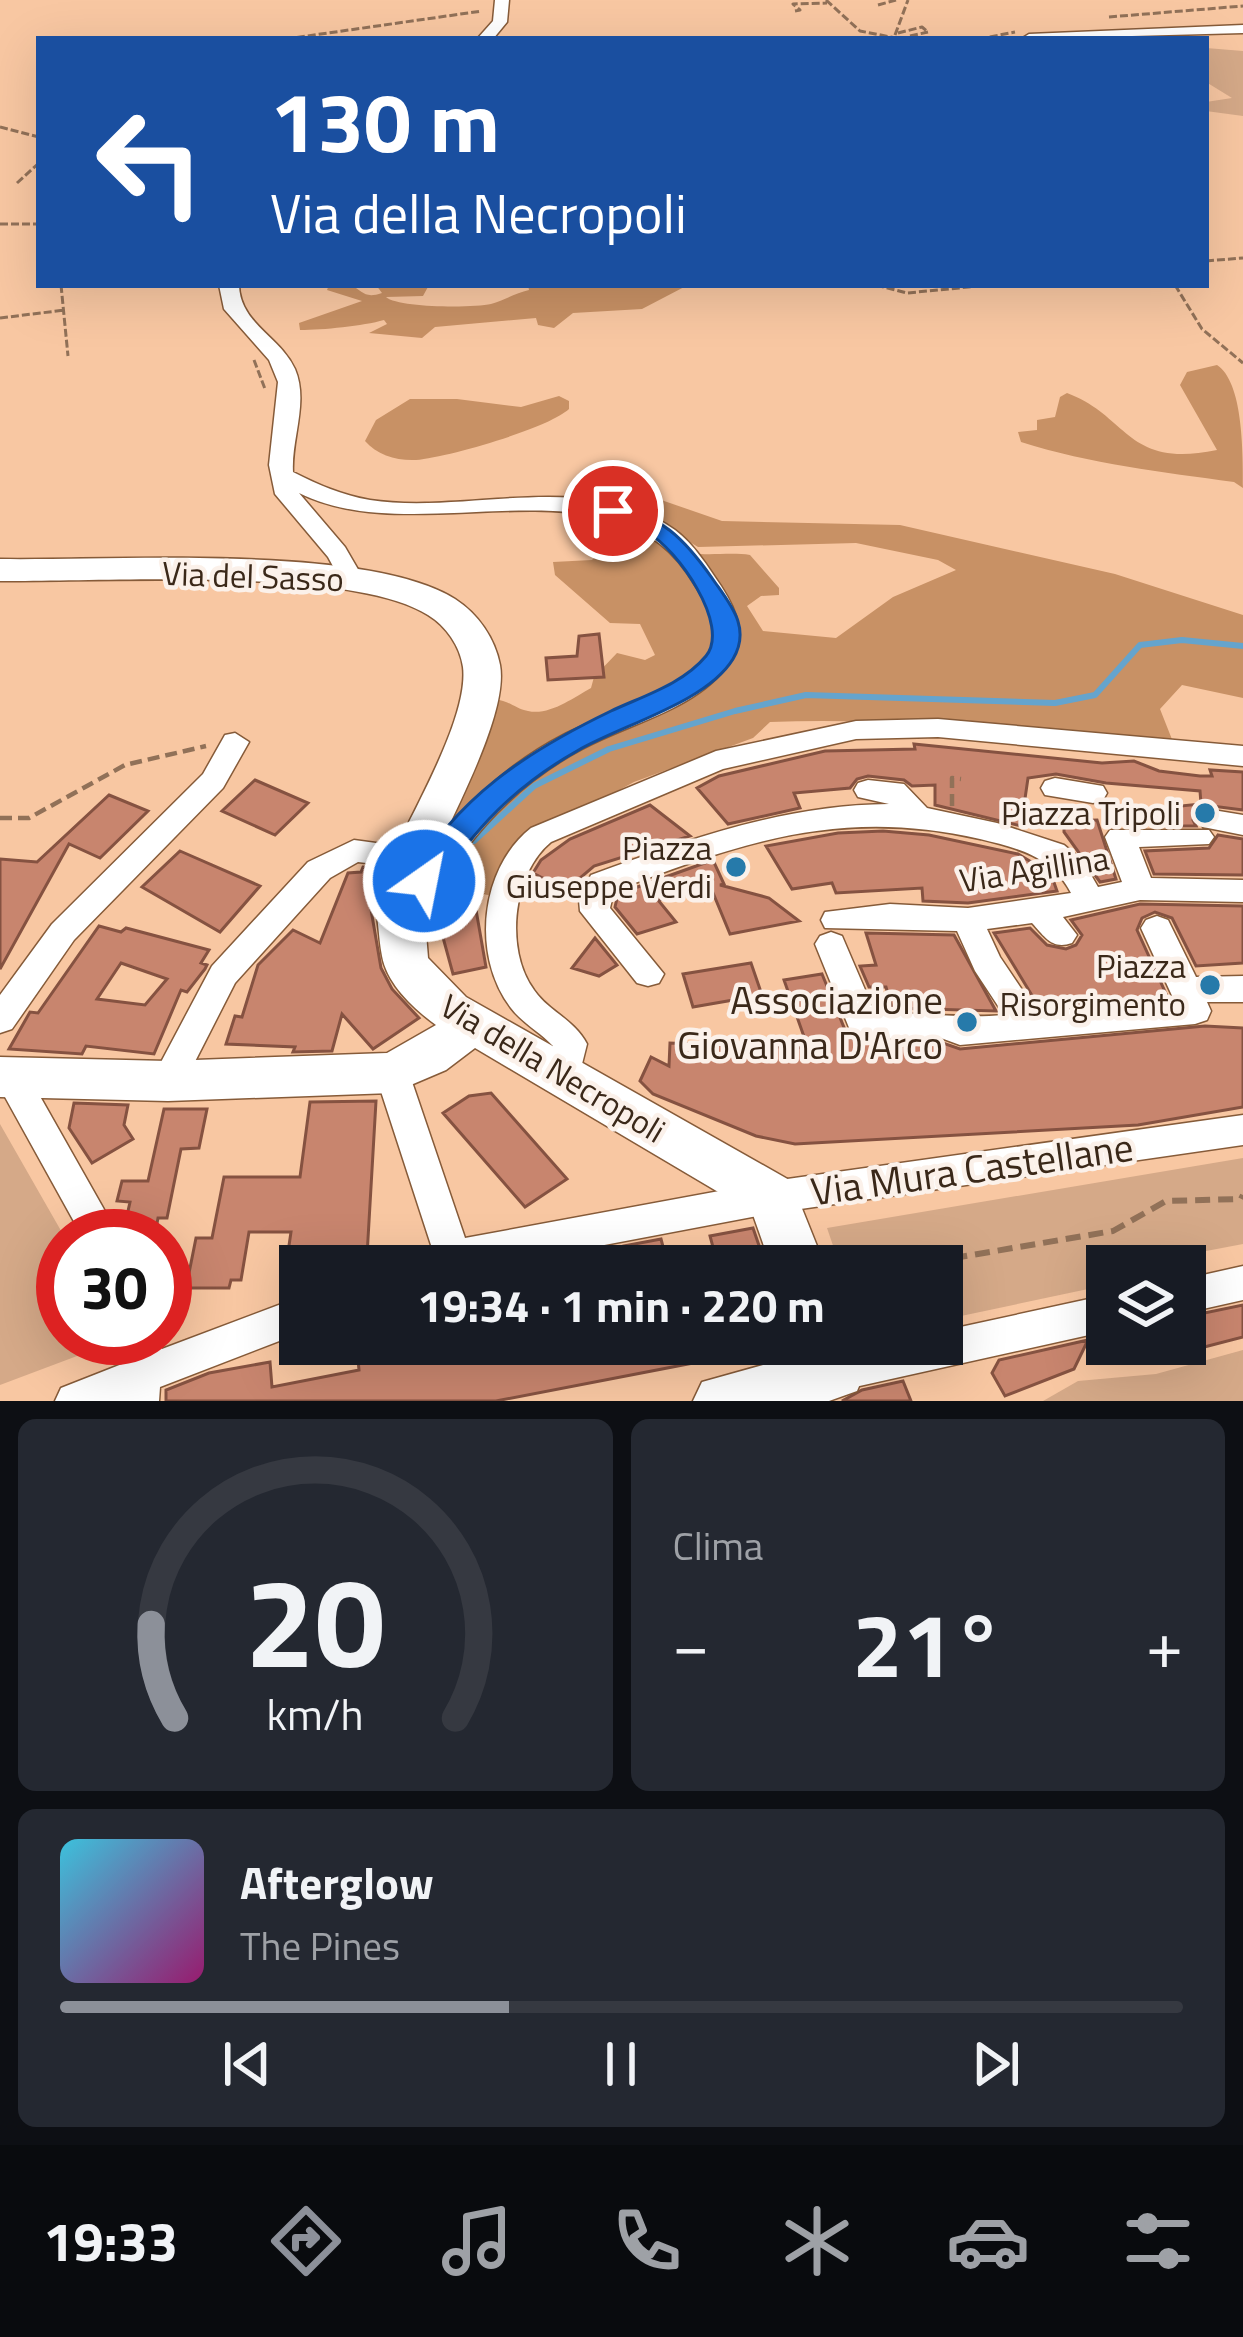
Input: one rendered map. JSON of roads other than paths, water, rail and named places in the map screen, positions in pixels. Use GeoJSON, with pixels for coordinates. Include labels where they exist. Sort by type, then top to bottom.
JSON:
{"type":"FeatureCollection","features":[{"type":"Feature","properties":{"kind":"street"},"geometry":{"type":"LineString","coordinates":[[488,36],[500,22],[501,5]]}},
{"type":"Feature","properties":{"kind":"street"},"geometry":{"type":"LineString","coordinates":[[1093,36],[1243,29]]}},
{"type":"Feature","properties":{"kind":"street"},"geometry":{"type":"LineString","coordinates":[[230,288],[231,308],[275,354],[287,379],[290,399],[282,476],[293,504],[336,552],[351,578]]}},
{"type":"Feature","properties":{"kind":"street"},"geometry":{"type":"LineString","coordinates":[[282,476],[325,498],[383,508],[574,507],[621,513],[673,541],[728,624],[721,656],[701,678],[559,748],[496,790],[452,837],[403,921]]}},
{"type":"Feature","properties":{"kind":"street","name":"Via del Sasso"},"geometry":{"type":"LineString","coordinates":[[0,570],[351,578],[399,590],[443,611],[466,630],[481,660],[481,685],[468,727],[395,897],[403,921]]}},
{"type":"Feature","properties":{"kind":"street"},"geometry":{"type":"LineString","coordinates":[[564,1078],[570,1045],[560,1028],[520,997],[506,937],[506,876],[520,853],[541,835],[716,761],[856,730],[938,728],[1243,756]]}},
{"type":"Feature","properties":{"kind":"street"},"geometry":{"type":"LineString","coordinates":[[0,1020],[63,932],[213,781],[235,742]]}},
{"type":"Feature","properties":{"kind":"street"},"geometry":{"type":"LineString","coordinates":[[1054,788],[1093,793]]}},
{"type":"Feature","properties":{"kind":"street"},"geometry":{"type":"LineString","coordinates":[[868,790],[894,791],[917,816]]}},
{"type":"Feature","properties":{"kind":"street"},"geometry":{"type":"LineString","coordinates":[[648,974],[595,911],[593,900],[602,883],[793,818],[854,812],[951,821],[1060,855],[1076,870],[1088,899]]}},
{"type":"Feature","properties":{"kind":"street"},"geometry":{"type":"LineString","coordinates":[[1140,889],[1131,837],[1215,851]]}},
{"type":"Feature","properties":{"kind":"street"},"geometry":{"type":"LineString","coordinates":[[168,1081],[223,975],[319,870],[354,851],[410,857]]}},
{"type":"Feature","properties":{"kind":"street","name":"Via Agillina"},"geometry":{"type":"LineString","coordinates":[[1028,1025],[960,1032],[944,1025],[865,1026],[834,932],[890,916],[968,920],[1039,911],[1140,889],[1215,851]]}},
{"type":"Feature","properties":{"kind":"street"},"geometry":{"type":"LineString","coordinates":[[1039,911],[1061,935]]}},
{"type":"Feature","properties":{"kind":"street"},"geometry":{"type":"LineString","coordinates":[[968,920],[976,944],[1028,1025],[1187,990],[1243,989]]}},
{"type":"Feature","properties":{"kind":"street","name":"Via della Necropoli"},"geometry":{"type":"LineString","coordinates":[[403,921],[402,944],[413,975],[471,1026],[773,1197]]}},
{"type":"Feature","properties":{"kind":"street"},"geometry":{"type":"LineString","coordinates":[[1157,928],[1187,990]]}},
{"type":"Feature","properties":{"kind":"street"},"geometry":{"type":"LineString","coordinates":[[6,1077],[168,1081],[392,1073],[429,1056],[471,1026]]}},
{"type":"Feature","properties":{"kind":"street"},"geometry":{"type":"LineString","coordinates":[[392,1073],[437,1245]]}},
{"type":"Feature","properties":{"kind":"street"},"geometry":{"type":"LineString","coordinates":[[6,1077],[85,1209]]}},
{"type":"Feature","properties":{"kind":"street","name":"Via Mura Castellane"},"geometry":{"type":"LineString","coordinates":[[791,1245],[773,1197],[1243,1130]]}},
{"type":"Feature","properties":{"kind":"street"},"geometry":{"type":"LineString","coordinates":[[528,1245],[773,1197]]}},
{"type":"Feature","properties":{"kind":"street"},"geometry":{"type":"LineString","coordinates":[[1206,1291],[1243,1283]]}},
{"type":"Feature","properties":{"kind":"street"},"geometry":{"type":"LineString","coordinates":[[963,1337],[1086,1316]]}},
{"type":"Feature","properties":{"kind":"street"},"geometry":{"type":"LineString","coordinates":[[75,1401],[279,1323]]}},
{"type":"Feature","properties":{"kind":"street"},"geometry":{"type":"LineString","coordinates":[[722,1401],[814,1365]]}},
{"type":"Feature","properties":{"kind":"waterway"},"geometry":{"type":"LineString","coordinates":[[474,841],[534,786],[609,749],[735,711],[806,695],[1055,703],[1095,695],[1140,645],[1182,640],[1243,646]]}},
{"type":"Feature","properties":{"kind":"place","name":"Piazza Tripoli"},"geometry":{"type":"Point","coordinates":[1205,813]}},
{"type":"Feature","properties":{"kind":"place","name":"Piazza Giuseppe Verdi"},"geometry":{"type":"Point","coordinates":[736,867]}},
{"type":"Feature","properties":{"kind":"place","name":"Piazza Risorgimento"},"geometry":{"type":"Point","coordinates":[1210,985]}},
{"type":"Feature","properties":{"kind":"place","name":"Associazione Giovanna D'Arco"},"geometry":{"type":"Point","coordinates":[967,1022]}}]}
